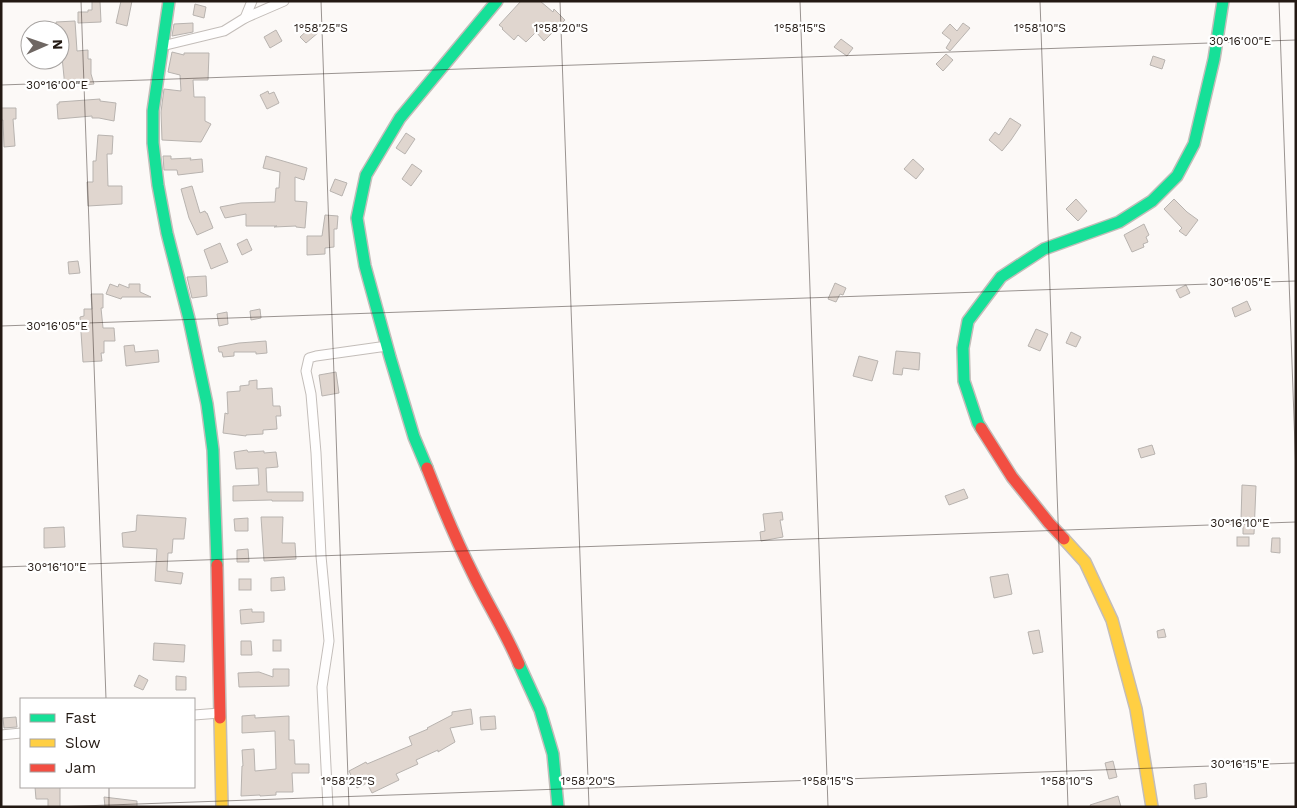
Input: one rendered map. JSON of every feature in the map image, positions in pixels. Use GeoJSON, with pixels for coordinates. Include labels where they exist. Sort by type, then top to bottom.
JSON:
{"type":"FeatureCollection","features":[{"type":"Feature","properties":{"kind":"street"},"geometry":{"type":"LineString","coordinates":[[169,1],[153,111],[153,143],[166,233],[189,319],[205,395],[213,450],[222,807]]}},
{"type":"Feature","properties":{"kind":"street"},"geometry":{"type":"LineString","coordinates":[[245,18],[252,1]]}},
{"type":"Feature","properties":{"kind":"street"},"geometry":{"type":"LineString","coordinates":[[162,46],[224,31],[245,18],[284,1]]}},
{"type":"Feature","properties":{"kind":"street"},"geometry":{"type":"LineString","coordinates":[[497,1],[400,118],[366,175],[357,218],[365,266],[414,437],[474,575],[510,643],[540,710],[553,754],[558,807]]}},
{"type":"Feature","properties":{"kind":"street"},"geometry":{"type":"LineString","coordinates":[[1152,807],[1136,709],[1112,620],[1086,562],[1049,524],[1012,477],[978,423],[964,381],[963,348],[968,321],[1001,277],[1044,249],[1119,222],[1152,201],[1177,176],[1194,144],[1214,59],[1223,1]]}},
{"type":"Feature","properties":{"kind":"street"},"geometry":{"type":"LineString","coordinates":[[328,807],[322,686],[329,641],[321,556],[311,394],[306,371],[309,358],[387,346]]}},
{"type":"Feature","properties":{"kind":"street"},"geometry":{"type":"LineString","coordinates":[[195,715],[220,713]]}},
{"type":"Feature","properties":{"kind":"street"},"geometry":{"type":"LineString","coordinates":[[1,735],[20,733]]}},
{"type":"Feature","properties":{"kind":"building"},"geometry":{"type":"Polygon","coordinates":[[[92,1],[100,1],[101,22],[78,23],[78,12],[92,10],[92,1]]]}},
{"type":"Feature","properties":{"kind":"building"},"geometry":{"type":"Polygon","coordinates":[[[121,1],[132,1],[127,26],[116,23],[121,1]]]}},
{"type":"Feature","properties":{"kind":"building"},"geometry":{"type":"Polygon","coordinates":[[[521,1],[540,1],[553,12],[554,9],[565,20],[544,41],[536,32],[526,42],[518,35],[514,40],[499,25],[521,1]]]}},
{"type":"Feature","properties":{"kind":"building"},"geometry":{"type":"Polygon","coordinates":[[[195,4],[206,7],[204,18],[193,15],[195,4]]]}},
{"type":"Feature","properties":{"kind":"building"},"geometry":{"type":"Polygon","coordinates":[[[70,21],[75,21],[77,51],[88,50],[88,59],[91,59],[91,74],[94,84],[65,87],[63,70],[70,70],[70,21]]]}},
{"type":"Feature","properties":{"kind":"building"},"geometry":{"type":"Polygon","coordinates":[[[193,23],[193,32],[172,36],[174,24],[193,23]]]}},
{"type":"Feature","properties":{"kind":"building"},"geometry":{"type":"Polygon","coordinates":[[[963,23],[970,28],[950,51],[946,48],[951,40],[942,33],[950,24],[957,31],[963,23]]]}},
{"type":"Feature","properties":{"kind":"building"},"geometry":{"type":"Polygon","coordinates":[[[313,25],[319,32],[306,43],[300,37],[313,25]]]}},
{"type":"Feature","properties":{"kind":"building"},"geometry":{"type":"Polygon","coordinates":[[[276,30],[282,41],[270,48],[264,37],[276,30]]]}},
{"type":"Feature","properties":{"kind":"building"},"geometry":{"type":"Polygon","coordinates":[[[841,39],[853,48],[847,56],[834,47],[841,39]]]}},
{"type":"Feature","properties":{"kind":"building"},"geometry":{"type":"Polygon","coordinates":[[[172,52],[184,55],[184,53],[209,53],[208,80],[193,80],[194,97],[205,97],[205,121],[211,124],[201,142],[162,140],[161,112],[164,89],[181,91],[180,75],[168,72],[172,52]]]}},
{"type":"Feature","properties":{"kind":"building"},"geometry":{"type":"Polygon","coordinates":[[[946,54],[953,60],[943,71],[936,64],[946,54]]]}},
{"type":"Feature","properties":{"kind":"building"},"geometry":{"type":"Polygon","coordinates":[[[1153,56],[1165,60],[1162,69],[1150,65],[1153,56]]]}},
{"type":"Feature","properties":{"kind":"building"},"geometry":{"type":"Polygon","coordinates":[[[268,91],[269,94],[274,92],[279,103],[267,109],[260,95],[268,91]]]}},
{"type":"Feature","properties":{"kind":"building"},"geometry":{"type":"Polygon","coordinates":[[[100,99],[100,101],[116,103],[114,121],[92,118],[92,116],[58,119],[57,104],[59,102],[100,99]]]}},
{"type":"Feature","properties":{"kind":"building"},"geometry":{"type":"Polygon","coordinates":[[[1,108],[16,108],[16,119],[13,119],[15,146],[4,147],[1,108]]]}},
{"type":"Feature","properties":{"kind":"building"},"geometry":{"type":"Polygon","coordinates":[[[1010,118],[1021,125],[1002,151],[989,140],[995,132],[999,135],[1010,118]]]}},
{"type":"Feature","properties":{"kind":"building"},"geometry":{"type":"Polygon","coordinates":[[[406,133],[415,139],[405,154],[396,148],[406,133]]]}},
{"type":"Feature","properties":{"kind":"building"},"geometry":{"type":"Polygon","coordinates":[[[98,135],[113,136],[112,154],[107,154],[108,186],[122,186],[122,204],[88,206],[87,182],[93,182],[93,161],[96,161],[98,135]]]}},
{"type":"Feature","properties":{"kind":"building"},"geometry":{"type":"Polygon","coordinates":[[[163,156],[171,156],[171,159],[202,159],[203,172],[178,175],[177,170],[164,170],[163,156]]]}},
{"type":"Feature","properties":{"kind":"building"},"geometry":{"type":"Polygon","coordinates":[[[266,156],[307,168],[304,180],[295,177],[295,201],[307,202],[305,228],[296,226],[246,226],[246,214],[225,218],[220,207],[241,203],[275,202],[276,188],[279,188],[280,172],[263,168],[266,156]]]}},
{"type":"Feature","properties":{"kind":"building"},"geometry":{"type":"Polygon","coordinates":[[[913,159],[924,169],[916,179],[904,169],[913,159]]]}},
{"type":"Feature","properties":{"kind":"building"},"geometry":{"type":"Polygon","coordinates":[[[412,164],[422,171],[411,186],[402,179],[412,164]]]}},
{"type":"Feature","properties":{"kind":"building"},"geometry":{"type":"Polygon","coordinates":[[[335,179],[347,183],[342,196],[330,191],[335,179]]]}},
{"type":"Feature","properties":{"kind":"building"},"geometry":{"type":"Polygon","coordinates":[[[192,186],[200,213],[205,211],[207,213],[213,228],[197,235],[189,218],[181,189],[192,186]]]}},
{"type":"Feature","properties":{"kind":"building"},"geometry":{"type":"Polygon","coordinates":[[[1076,199],[1087,211],[1078,221],[1066,209],[1076,199]]]}},
{"type":"Feature","properties":{"kind":"building"},"geometry":{"type":"Polygon","coordinates":[[[1174,199],[1198,220],[1186,236],[1179,231],[1182,228],[1164,209],[1174,199]]]}},
{"type":"Feature","properties":{"kind":"building"},"geometry":{"type":"Polygon","coordinates":[[[325,215],[338,216],[337,229],[334,229],[334,247],[325,248],[325,254],[307,255],[307,236],[322,236],[325,215]]]}},
{"type":"Feature","properties":{"kind":"building"},"geometry":{"type":"Polygon","coordinates":[[[1144,224],[1149,235],[1146,237],[1148,242],[1143,244],[1144,247],[1132,252],[1124,235],[1144,224]]]}},
{"type":"Feature","properties":{"kind":"building"},"geometry":{"type":"Polygon","coordinates":[[[247,239],[252,250],[242,255],[237,244],[247,239]]]}},
{"type":"Feature","properties":{"kind":"building"},"geometry":{"type":"Polygon","coordinates":[[[220,243],[228,262],[211,269],[204,250],[220,243]]]}},
{"type":"Feature","properties":{"kind":"building"},"geometry":{"type":"Polygon","coordinates":[[[78,261],[80,273],[69,274],[68,262],[78,261]]]}},
{"type":"Feature","properties":{"kind":"building"},"geometry":{"type":"Polygon","coordinates":[[[206,276],[207,296],[192,298],[187,277],[206,276]]]}},
{"type":"Feature","properties":{"kind":"building"},"geometry":{"type":"Polygon","coordinates":[[[835,283],[846,288],[843,295],[840,294],[836,302],[828,299],[835,283]]]}},
{"type":"Feature","properties":{"kind":"building"},"geometry":{"type":"Polygon","coordinates":[[[110,284],[118,287],[119,284],[129,288],[129,284],[140,284],[140,292],[151,297],[122,297],[121,299],[106,294],[110,284]]]}},
{"type":"Feature","properties":{"kind":"building"},"geometry":{"type":"Polygon","coordinates":[[[1186,285],[1190,293],[1180,298],[1176,290],[1186,285]]]}},
{"type":"Feature","properties":{"kind":"building"},"geometry":{"type":"Polygon","coordinates":[[[91,294],[103,294],[103,308],[101,308],[103,328],[114,328],[115,341],[104,341],[104,353],[101,353],[102,361],[83,362],[80,317],[84,316],[84,309],[92,309],[91,294]]]}},
{"type":"Feature","properties":{"kind":"building"},"geometry":{"type":"Polygon","coordinates":[[[1247,301],[1251,310],[1235,317],[1232,308],[1247,301]]]}},
{"type":"Feature","properties":{"kind":"building"},"geometry":{"type":"Polygon","coordinates":[[[260,309],[261,318],[251,320],[250,311],[260,309]]]}},
{"type":"Feature","properties":{"kind":"building"},"geometry":{"type":"Polygon","coordinates":[[[227,312],[228,324],[219,326],[217,314],[227,312]]]}},
{"type":"Feature","properties":{"kind":"building"},"geometry":{"type":"Polygon","coordinates":[[[1036,329],[1048,334],[1040,351],[1028,346],[1036,329]]]}},
{"type":"Feature","properties":{"kind":"building"},"geometry":{"type":"Polygon","coordinates":[[[1071,332],[1081,337],[1076,347],[1066,343],[1071,332]]]}},
{"type":"Feature","properties":{"kind":"building"},"geometry":{"type":"Polygon","coordinates":[[[266,341],[267,353],[234,352],[234,356],[223,357],[218,347],[239,343],[266,341]]]}},
{"type":"Feature","properties":{"kind":"building"},"geometry":{"type":"Polygon","coordinates":[[[134,345],[135,352],[158,350],[159,362],[126,366],[124,346],[134,345]]]}},
{"type":"Feature","properties":{"kind":"building"},"geometry":{"type":"Polygon","coordinates":[[[896,351],[920,353],[919,370],[903,368],[902,375],[893,374],[896,351]]]}},
{"type":"Feature","properties":{"kind":"building"},"geometry":{"type":"Polygon","coordinates":[[[859,356],[878,361],[872,381],[853,376],[859,356]]]}},
{"type":"Feature","properties":{"kind":"building"},"geometry":{"type":"Polygon","coordinates":[[[336,372],[339,393],[322,396],[319,375],[336,372]]]}},
{"type":"Feature","properties":{"kind":"building"},"geometry":{"type":"Polygon","coordinates":[[[257,380],[257,389],[272,388],[273,406],[280,406],[281,416],[276,416],[277,429],[263,430],[263,434],[246,436],[223,433],[225,413],[228,414],[227,392],[240,391],[240,386],[249,385],[249,381],[257,380]]]}},
{"type":"Feature","properties":{"kind":"building"},"geometry":{"type":"Polygon","coordinates":[[[1152,445],[1155,454],[1141,458],[1138,449],[1152,445]]]}},
{"type":"Feature","properties":{"kind":"building"},"geometry":{"type":"Polygon","coordinates":[[[247,450],[248,452],[276,452],[278,467],[266,468],[267,492],[303,492],[303,501],[233,501],[233,486],[259,485],[258,468],[236,469],[234,452],[247,450]]]}},
{"type":"Feature","properties":{"kind":"building"},"geometry":{"type":"Polygon","coordinates":[[[1242,485],[1256,486],[1254,534],[1243,534],[1243,521],[1241,521],[1242,485]]]}},
{"type":"Feature","properties":{"kind":"building"},"geometry":{"type":"Polygon","coordinates":[[[964,489],[968,498],[949,505],[945,496],[964,489]]]}},
{"type":"Feature","properties":{"kind":"building"},"geometry":{"type":"Polygon","coordinates":[[[782,512],[783,520],[780,520],[783,537],[761,541],[760,532],[765,531],[763,514],[782,512]]]}},
{"type":"Feature","properties":{"kind":"building"},"geometry":{"type":"Polygon","coordinates":[[[137,515],[186,518],[184,539],[173,539],[172,553],[168,553],[167,571],[183,573],[181,584],[155,581],[157,549],[123,547],[122,533],[136,531],[137,515]]]}},
{"type":"Feature","properties":{"kind":"building"},"geometry":{"type":"Polygon","coordinates":[[[261,517],[283,517],[282,543],[295,543],[296,559],[264,561],[261,517]]]}},
{"type":"Feature","properties":{"kind":"building"},"geometry":{"type":"Polygon","coordinates":[[[248,518],[248,531],[235,531],[234,519],[248,518]]]}},
{"type":"Feature","properties":{"kind":"building"},"geometry":{"type":"Polygon","coordinates":[[[64,527],[65,547],[44,548],[44,528],[64,527]]]}},
{"type":"Feature","properties":{"kind":"building"},"geometry":{"type":"Polygon","coordinates":[[[1237,537],[1249,537],[1249,546],[1237,546],[1237,537]]]}},
{"type":"Feature","properties":{"kind":"building"},"geometry":{"type":"Polygon","coordinates":[[[1272,538],[1280,538],[1280,553],[1271,552],[1272,538]]]}},
{"type":"Feature","properties":{"kind":"building"},"geometry":{"type":"Polygon","coordinates":[[[248,549],[249,562],[237,562],[237,550],[248,549]]]}},
{"type":"Feature","properties":{"kind":"building"},"geometry":{"type":"Polygon","coordinates":[[[1008,574],[1012,594],[994,598],[990,577],[1008,574]]]}},
{"type":"Feature","properties":{"kind":"building"},"geometry":{"type":"Polygon","coordinates":[[[284,577],[285,590],[271,591],[271,578],[284,577]]]}},
{"type":"Feature","properties":{"kind":"building"},"geometry":{"type":"Polygon","coordinates":[[[239,579],[251,579],[251,590],[239,590],[239,579]]]}},
{"type":"Feature","properties":{"kind":"building"},"geometry":{"type":"Polygon","coordinates":[[[252,609],[252,612],[264,612],[264,622],[241,624],[240,610],[252,609]]]}},
{"type":"Feature","properties":{"kind":"building"},"geometry":{"type":"Polygon","coordinates":[[[1164,629],[1166,637],[1158,638],[1157,631],[1164,629]]]}},
{"type":"Feature","properties":{"kind":"building"},"geometry":{"type":"Polygon","coordinates":[[[1039,630],[1043,652],[1033,654],[1028,632],[1039,630]]]}},
{"type":"Feature","properties":{"kind":"building"},"geometry":{"type":"Polygon","coordinates":[[[273,640],[281,640],[281,651],[273,651],[273,640]]]}},
{"type":"Feature","properties":{"kind":"building"},"geometry":{"type":"Polygon","coordinates":[[[241,641],[251,641],[252,655],[241,655],[241,641]]]}},
{"type":"Feature","properties":{"kind":"building"},"geometry":{"type":"Polygon","coordinates":[[[154,643],[185,645],[184,662],[153,660],[154,643]]]}},
{"type":"Feature","properties":{"kind":"building"},"geometry":{"type":"Polygon","coordinates":[[[273,669],[289,669],[289,686],[239,687],[238,673],[259,672],[273,677],[273,669]]]}},
{"type":"Feature","properties":{"kind":"building"},"geometry":{"type":"Polygon","coordinates":[[[139,675],[148,680],[143,690],[134,686],[139,675]]]}},
{"type":"Feature","properties":{"kind":"building"},"geometry":{"type":"Polygon","coordinates":[[[176,676],[186,677],[186,690],[176,690],[176,676]]]}},
{"type":"Feature","properties":{"kind":"building"},"geometry":{"type":"Polygon","coordinates":[[[471,709],[473,724],[450,728],[455,742],[438,752],[438,750],[416,760],[418,764],[396,774],[399,780],[372,793],[367,783],[357,788],[349,771],[366,762],[367,764],[412,745],[409,737],[428,729],[452,715],[452,712],[471,709]]]}},
{"type":"Feature","properties":{"kind":"building"},"geometry":{"type":"Polygon","coordinates":[[[255,715],[255,718],[289,716],[289,740],[294,740],[295,764],[309,764],[309,773],[292,773],[293,792],[276,792],[276,795],[241,796],[242,750],[254,749],[255,771],[276,769],[275,731],[242,733],[242,716],[255,715]]]}},
{"type":"Feature","properties":{"kind":"building"},"geometry":{"type":"Polygon","coordinates":[[[495,716],[496,729],[481,730],[480,717],[495,716]]]}},
{"type":"Feature","properties":{"kind":"building"},"geometry":{"type":"Polygon","coordinates":[[[16,717],[17,727],[4,728],[3,718],[16,717]]]}},
{"type":"Feature","properties":{"kind":"building"},"geometry":{"type":"Polygon","coordinates":[[[1113,761],[1117,777],[1109,779],[1105,763],[1113,761]]]}},
{"type":"Feature","properties":{"kind":"building"},"geometry":{"type":"Polygon","coordinates":[[[1206,783],[1207,797],[1195,799],[1194,785],[1206,783]]]}},
{"type":"Feature","properties":{"kind":"building"},"geometry":{"type":"Polygon","coordinates":[[[35,788],[60,788],[60,807],[48,807],[48,799],[36,799],[35,788]]]}},
{"type":"Feature","properties":{"kind":"building"},"geometry":{"type":"Polygon","coordinates":[[[1118,796],[1121,807],[1091,807],[1090,805],[1118,796]]]}},
{"type":"Feature","properties":{"kind":"building"},"geometry":{"type":"Polygon","coordinates":[[[104,797],[137,801],[137,807],[105,807],[104,797]]]}},
{"type":"Feature","properties":{"kind":"traffic: fast"},"geometry":{"type":"LineString","coordinates":[[169,1],[153,111],[153,143],[158,185],[167,233],[189,319],[207,404],[213,450],[217,565]]}},
{"type":"Feature","properties":{"kind":"traffic: fast"},"geometry":{"type":"LineString","coordinates":[[427,468],[414,437],[390,357],[365,266],[357,218],[366,175],[400,118],[497,1]]}},
{"type":"Feature","properties":{"kind":"traffic: fast"},"geometry":{"type":"LineString","coordinates":[[981,428],[964,381],[963,348],[968,321],[1001,277],[1044,249],[1119,222],[1152,201],[1177,176],[1194,144],[1214,59],[1223,1]]}},
{"type":"Feature","properties":{"kind":"traffic: fast"},"geometry":{"type":"LineString","coordinates":[[519,664],[540,710],[553,754],[558,807]]}},
{"type":"Feature","properties":{"kind":"traffic: slow"},"geometry":{"type":"LineString","coordinates":[[1064,539],[1085,562],[1112,620],[1136,709],[1152,807]]}},
{"type":"Feature","properties":{"kind":"traffic: slow"},"geometry":{"type":"LineString","coordinates":[[220,718],[222,807]]}},
{"type":"Feature","properties":{"kind":"traffic: jam"},"geometry":{"type":"LineString","coordinates":[[981,428],[1012,477],[1064,539]]}},
{"type":"Feature","properties":{"kind":"traffic: jam"},"geometry":{"type":"LineString","coordinates":[[427,468],[461,548],[519,664]]}},
{"type":"Feature","properties":{"kind":"traffic: jam"},"geometry":{"type":"LineString","coordinates":[[217,565],[220,718]]}}]}
